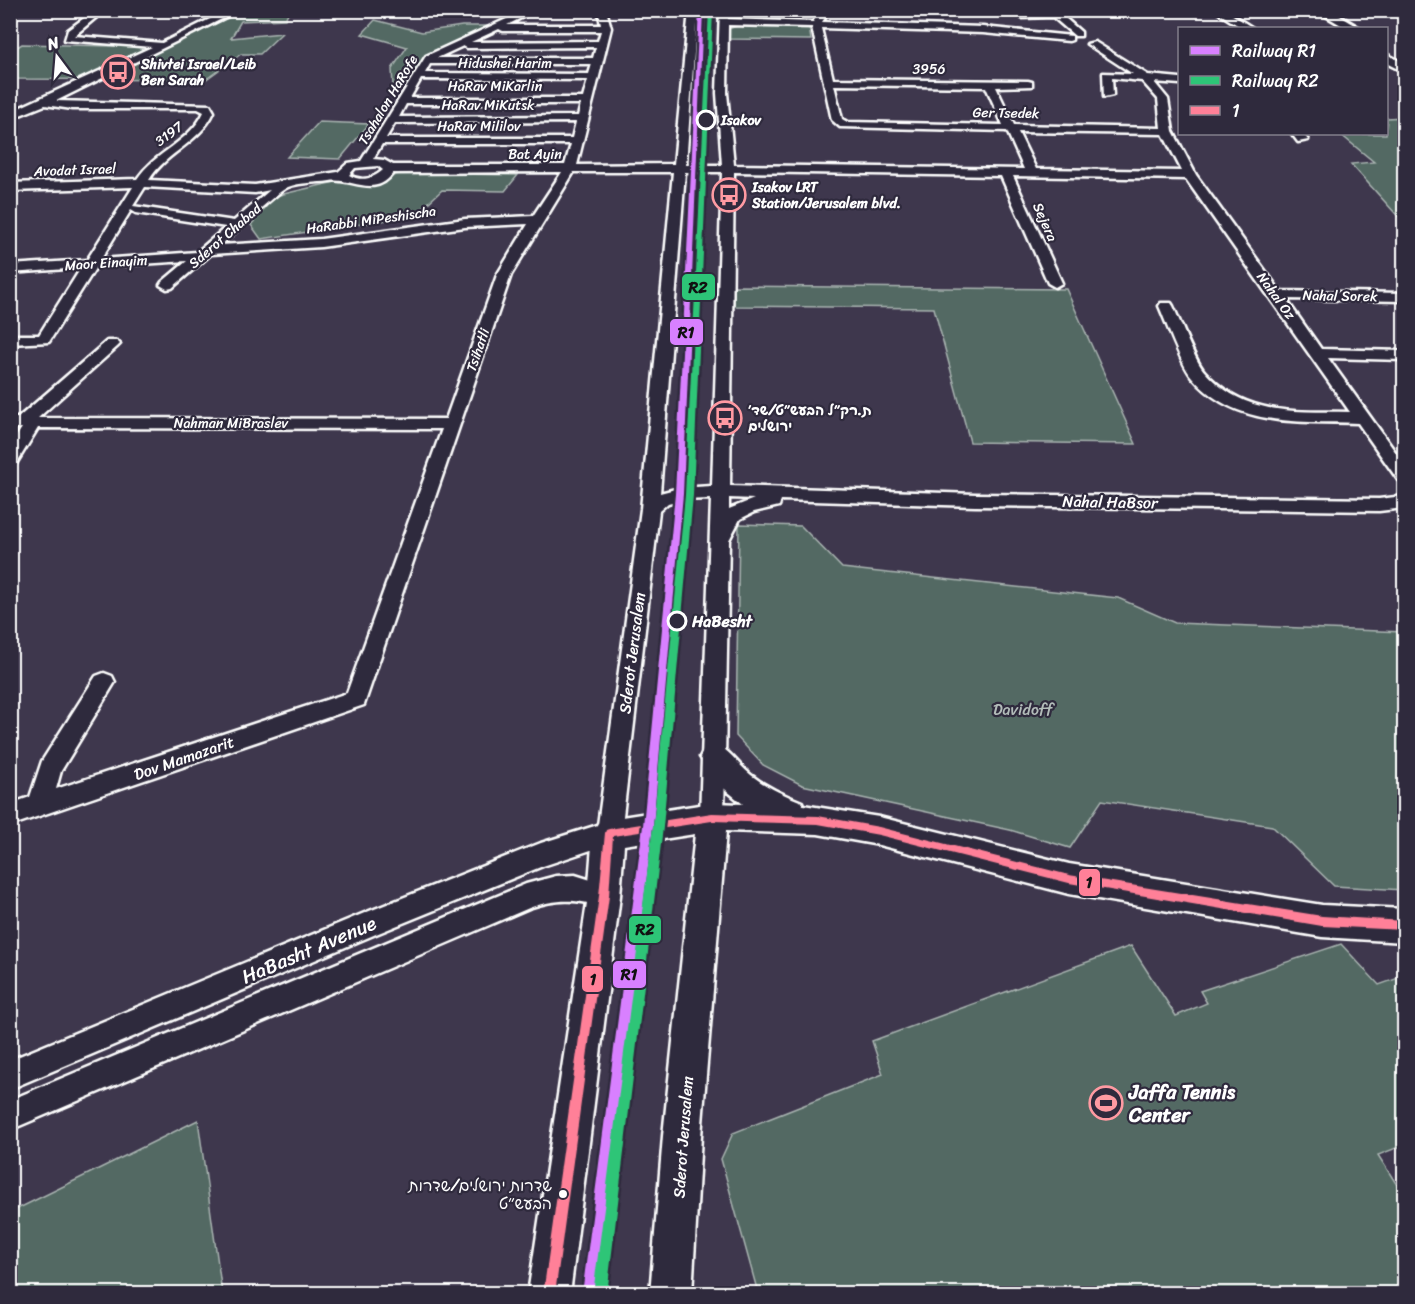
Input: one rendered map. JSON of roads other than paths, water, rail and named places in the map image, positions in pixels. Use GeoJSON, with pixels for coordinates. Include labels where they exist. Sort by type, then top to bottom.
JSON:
{"type":"FeatureCollection","features":[{"type":"Feature","properties":{"kind":"main road"},"geometry":{"type":"LineString","coordinates":[[1321,10],[1352,27]]}},
{"type":"Feature","properties":{"kind":"main road"},"geometry":{"type":"LineString","coordinates":[[1309,15],[1332,27]]}},
{"type":"Feature","properties":{"kind":"main road"},"geometry":{"type":"LineString","coordinates":[[1388,47],[1404,56]]}},
{"type":"Feature","properties":{"kind":"main road"},"geometry":{"type":"LineString","coordinates":[[1388,59],[1404,68]]}},
{"type":"Feature","properties":{"kind":"main road"},"geometry":{"type":"LineString","coordinates":[[715,757],[726,774],[752,795],[790,812],[818,820],[879,831],[1069,879],[1322,921],[1404,926]]}},
{"type":"Feature","properties":{"kind":"main road"},"geometry":{"type":"LineString","coordinates":[[609,833],[712,817],[818,820]]}},
{"type":"Feature","properties":{"kind":"main road","name":"Sderot Jerusalem"},"geometry":{"type":"LineString","coordinates":[[671,1293],[685,1103],[706,910],[712,817]]}},
{"type":"Feature","properties":{"kind":"main road","name":"Sderot Jerusalem"},"geometry":{"type":"LineString","coordinates":[[549,1293],[603,896],[609,833]]}},
{"type":"Feature","properties":{"kind":"street"},"geometry":{"type":"LineString","coordinates":[[101,10],[71,32],[68,38],[160,45]]}},
{"type":"Feature","properties":{"kind":"street"},"geometry":{"type":"LineString","coordinates":[[211,10],[211,22]]}},
{"type":"Feature","properties":{"kind":"street"},"geometry":{"type":"LineString","coordinates":[[10,116],[236,10]]}},
{"type":"Feature","properties":{"kind":"street"},"geometry":{"type":"LineString","coordinates":[[452,14],[520,10]]}},
{"type":"Feature","properties":{"kind":"street","name":"Tsahalon HaRofe"},"geometry":{"type":"LineString","coordinates":[[366,162],[427,61],[533,10]]}},
{"type":"Feature","properties":{"kind":"street","name":"Tsihatli"},"geometry":{"type":"LineString","coordinates":[[356,699],[504,275],[570,170],[606,28],[602,10]]}},
{"type":"Feature","properties":{"kind":"street","name":"Sderot Jerusalem"},"geometry":{"type":"LineString","coordinates":[[609,833],[650,509],[693,10]]}},
{"type":"Feature","properties":{"kind":"street"},"geometry":{"type":"LineString","coordinates":[[826,10],[816,24],[830,82]]}},
{"type":"Feature","properties":{"kind":"street"},"geometry":{"type":"LineString","coordinates":[[1218,10],[1246,27]]}},
{"type":"Feature","properties":{"kind":"street"},"geometry":{"type":"LineString","coordinates":[[1023,15],[1052,12],[1073,36]]}},
{"type":"Feature","properties":{"kind":"street"},"geometry":{"type":"LineString","coordinates":[[723,16],[816,24],[1093,35],[1101,40],[1092,44],[1144,77],[1163,99],[1167,131]]}},
{"type":"Feature","properties":{"kind":"street","name":"Sderot Jerusalem"},"geometry":{"type":"LineString","coordinates":[[712,817],[721,537],[728,169],[723,116],[723,16]]}},
{"type":"Feature","properties":{"kind":"street"},"geometry":{"type":"LineString","coordinates":[[496,28],[606,28]]}},
{"type":"Feature","properties":{"kind":"street"},"geometry":{"type":"LineString","coordinates":[[459,45],[602,44]]}},
{"type":"Feature","properties":{"kind":"street"},"geometry":{"type":"LineString","coordinates":[[427,61],[596,61]]}},
{"type":"Feature","properties":{"kind":"street"},"geometry":{"type":"LineString","coordinates":[[1108,95],[1107,75],[1178,81]]}},
{"type":"Feature","properties":{"kind":"street","name":"Hidushei Harim"},"geometry":{"type":"LineString","coordinates":[[418,76],[593,77]]}},
{"type":"Feature","properties":{"kind":"street","name":"3956"},"geometry":{"type":"LineString","coordinates":[[830,82],[1028,84]]}},
{"type":"Feature","properties":{"kind":"street","name":"Ger Tsedek"},"geometry":{"type":"LineString","coordinates":[[830,82],[837,120],[844,125],[1167,131]]}},
{"type":"Feature","properties":{"kind":"street"},"geometry":{"type":"LineString","coordinates":[[989,83],[1032,173]]}},
{"type":"Feature","properties":{"kind":"street","name":"HaRav MiKarlin"},"geometry":{"type":"LineString","coordinates":[[403,102],[588,101]]}},
{"type":"Feature","properties":{"kind":"street","name":"3197"},"geometry":{"type":"LineString","coordinates":[[10,340],[44,339],[141,183],[157,161],[199,130],[207,119],[208,112],[206,107],[72,106],[44,102]]}},
{"type":"Feature","properties":{"kind":"street","name":"HaRav MiKutsk"},"geometry":{"type":"LineString","coordinates":[[392,120],[584,119]]}},
{"type":"Feature","properties":{"kind":"street","name":"Nahal Oz"},"geometry":{"type":"LineString","coordinates":[[1167,131],[1190,175],[1404,476]]}},
{"type":"Feature","properties":{"kind":"street","name":"HaRav Mililov"},"geometry":{"type":"LineString","coordinates":[[379,141],[579,141]]}},
{"type":"Feature","properties":{"kind":"street"},"geometry":{"type":"LineString","coordinates":[[141,183],[230,188],[282,186],[342,175],[352,165],[366,162],[380,162],[390,169],[385,176],[371,181],[348,180],[342,175]]}},
{"type":"Feature","properties":{"kind":"street"},"geometry":{"type":"LineString","coordinates":[[679,168],[1190,175]]}},
{"type":"Feature","properties":{"kind":"street","name":"Bat Ayin"},"geometry":{"type":"LineString","coordinates":[[390,169],[679,168]]}},
{"type":"Feature","properties":{"kind":"street","name":"Sejera"},"geometry":{"type":"LineString","coordinates":[[1006,173],[1055,282]]}},
{"type":"Feature","properties":{"kind":"street","name":"Avodat Israel"},"geometry":{"type":"LineString","coordinates":[[10,187],[141,183]]}},
{"type":"Feature","properties":{"kind":"street","name":"Sderot Chabad"},"geometry":{"type":"LineString","coordinates":[[167,285],[282,186]]}},
{"type":"Feature","properties":{"kind":"street"},"geometry":{"type":"LineString","coordinates":[[136,209],[237,225]]}},
{"type":"Feature","properties":{"kind":"street","name":"HaRabbi MiPeshischa"},"geometry":{"type":"LineString","coordinates":[[205,253],[321,243],[465,223],[537,220]]}},
{"type":"Feature","properties":{"kind":"street","name":"Maor Einayim"},"geometry":{"type":"LineString","coordinates":[[10,269],[91,265],[205,253]]}},
{"type":"Feature","properties":{"kind":"street","name":"Nahal Sorek"},"geometry":{"type":"LineString","coordinates":[[1276,296],[1404,297]]}},
{"type":"Feature","properties":{"kind":"street"},"geometry":{"type":"LineString","coordinates":[[1166,306],[1198,374],[1238,406],[1270,415],[1363,418]]}},
{"type":"Feature","properties":{"kind":"street"},"geometry":{"type":"LineString","coordinates":[[10,460],[18,423],[112,344]]}},
{"type":"Feature","properties":{"kind":"street"},"geometry":{"type":"LineString","coordinates":[[1317,353],[1404,355]]}},
{"type":"Feature","properties":{"kind":"street","name":"Nahman MiBraslev"},"geometry":{"type":"LineString","coordinates":[[18,423],[452,424]]}},
{"type":"Feature","properties":{"kind":"street","name":"Nahal HaBsor"},"geometry":{"type":"LineString","coordinates":[[650,509],[662,499],[679,494],[722,492],[815,496],[1379,505],[1404,502]]}},
{"type":"Feature","properties":{"kind":"street","name":"Nahal HaBsor"},"geometry":{"type":"LineString","coordinates":[[721,537],[729,517],[744,508],[815,496]]}},
{"type":"Feature","properties":{"kind":"street"},"geometry":{"type":"LineString","coordinates":[[40,806],[50,768],[104,682]]}},
{"type":"Feature","properties":{"kind":"street","name":"Dov Mamazarit"},"geometry":{"type":"LineString","coordinates":[[10,815],[356,699]]}},
{"type":"Feature","properties":{"kind":"street","name":"HaBasht Avenue"},"geometry":{"type":"LineString","coordinates":[[10,1075],[367,925],[541,855],[609,833]]}},
{"type":"Feature","properties":{"kind":"street","name":"HaBasht Avenue"},"geometry":{"type":"LineString","coordinates":[[10,1115],[526,896],[543,891],[580,887],[591,888],[603,896]]}},
{"type":"Feature","properties":{"kind":"rail line","name":"R1"},"geometry":{"type":"LineString","coordinates":[[589,1294],[648,826],[679,494],[701,10]]}},
{"type":"Feature","properties":{"kind":"rail line","name":"R2"},"geometry":{"type":"LineString","coordinates":[[600,1294],[658,827],[689,495],[711,10]]}},
{"type":"Feature","properties":{"kind":"place","name":"Shivtei Israel/Leib Ben Sarah"},"geometry":{"type":"Point","coordinates":[118,72]}},
{"type":"Feature","properties":{"kind":"place","name":"Isakov"},"geometry":{"type":"Point","coordinates":[706,120]}},
{"type":"Feature","properties":{"kind":"place","name":"Isakov LRT Station/Jerusalem blvd."},"geometry":{"type":"Point","coordinates":[729,195]}},
{"type":"Feature","properties":{"kind":"place","name":"ת.רק״ל הבעש״ט/שד׳ ירושלים"},"geometry":{"type":"Point","coordinates":[725,418]}},
{"type":"Feature","properties":{"kind":"place","name":"HaBesht"},"geometry":{"type":"Point","coordinates":[677,621]}},
{"type":"Feature","properties":{"kind":"place","name":"Jaffa Tennis Center"},"geometry":{"type":"Point","coordinates":[1106,1103]}},
{"type":"Feature","properties":{"kind":"place","name":"שדרות ירושלים/שדרות הבעש״ט"},"geometry":{"type":"Point","coordinates":[563,1194]}},
{"type":"Feature","properties":{"kind":"park label","name":"Davidoff"},"geometry":{"type":"Point","coordinates":[1023,709]}}]}
